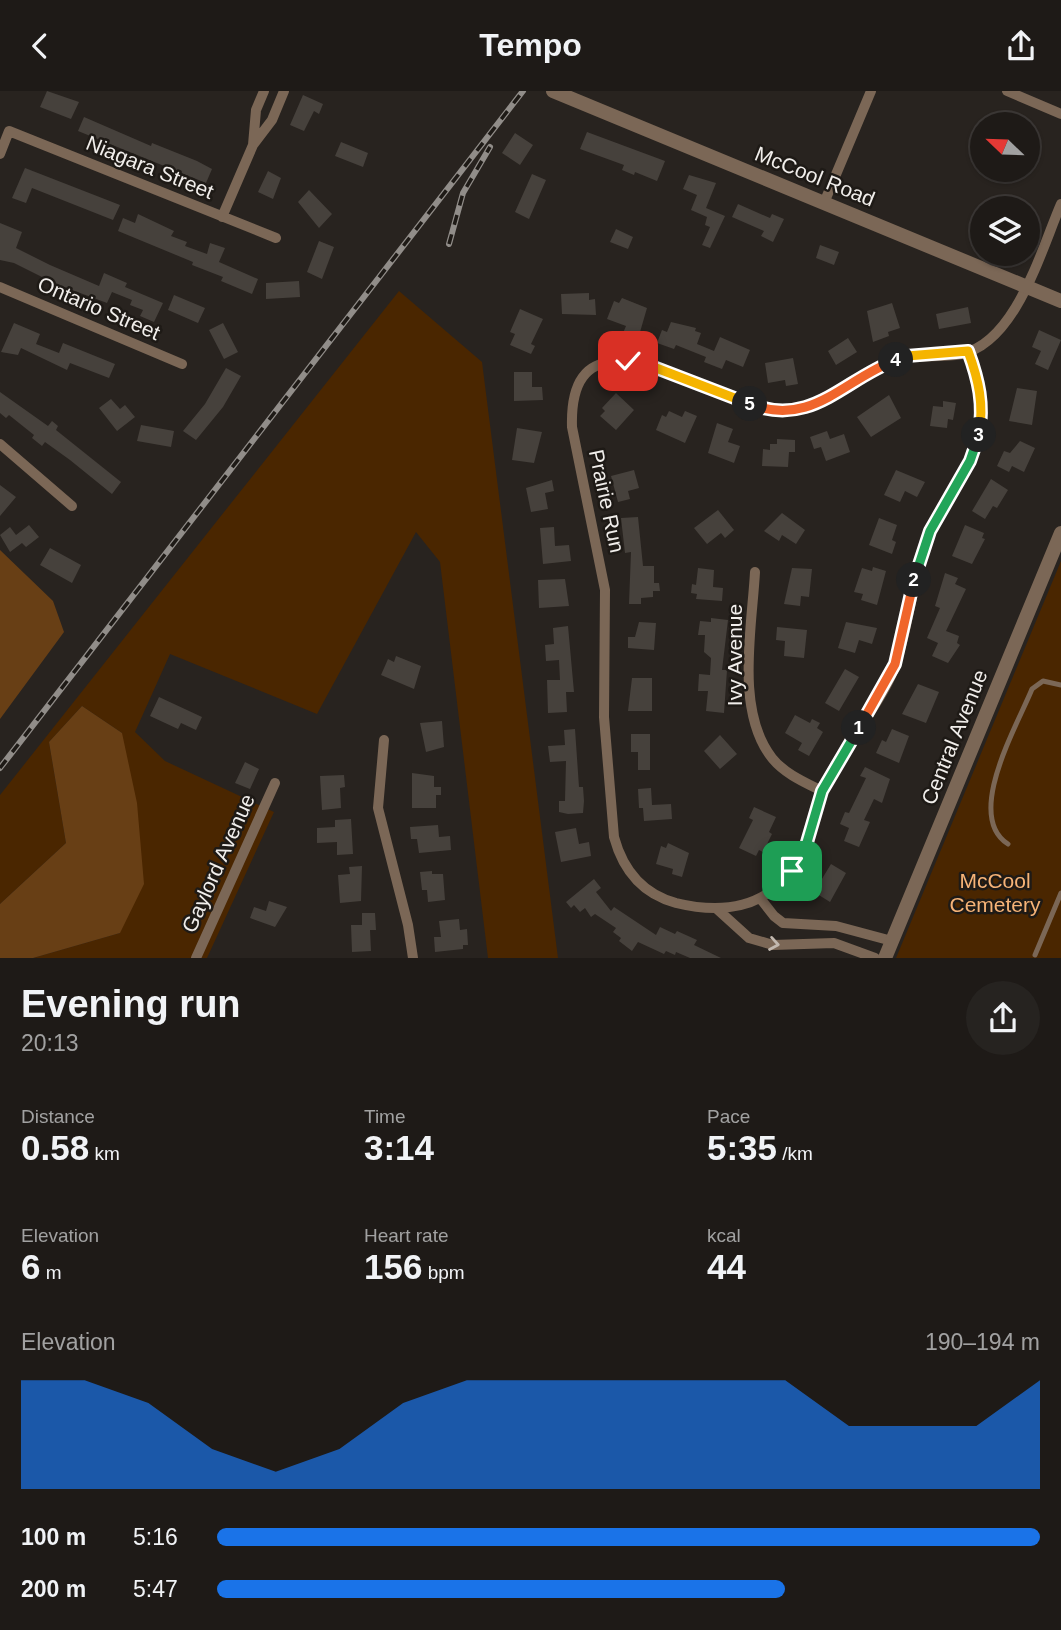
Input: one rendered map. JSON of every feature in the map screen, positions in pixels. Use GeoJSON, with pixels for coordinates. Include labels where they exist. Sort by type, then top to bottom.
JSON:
{"type":"FeatureCollection","features":[{"type":"Feature","properties":{"kind":"street"},"geometry":{"type":"LineString","coordinates":[[253,145],[256,110],[264,91]]}},
{"type":"Feature","properties":{"kind":"street"},"geometry":{"type":"LineString","coordinates":[[222,217],[253,145],[272,120],[284,91]]}},
{"type":"Feature","properties":{"kind":"street","name":"McCool Road"},"geometry":{"type":"LineString","coordinates":[[553,91],[1061,302]]}},
{"type":"Feature","properties":{"kind":"street"},"geometry":{"type":"LineString","coordinates":[[824,203],[871,91]]}},
{"type":"Feature","properties":{"kind":"street"},"geometry":{"type":"LineString","coordinates":[[1007,91],[1061,114]]}},
{"type":"Feature","properties":{"kind":"street","name":"Niagara Street"},"geometry":{"type":"LineString","coordinates":[[0,154],[9,131],[276,238]]}},
{"type":"Feature","properties":{"kind":"street","name":"Prairie Run"},"geometry":{"type":"LineString","coordinates":[[968,351],[981,388],[983,412],[979,437],[970,461],[930,531],[913,582],[890,678],[821,795],[803,856],[778,886],[760,898],[735,907],[694,908],[651,893],[628,870],[619,855],[614,837],[604,716],[604,590],[572,427],[571,402],[579,381],[606,361],[628,361],[651,366],[763,409],[785,410],[813,407],[885,364],[907,356],[968,351],[992,339],[1019,303],[1061,204]]}},
{"type":"Feature","properties":{"kind":"street","name":"Ontario Street"},"geometry":{"type":"LineString","coordinates":[[0,287],[182,364]]}},
{"type":"Feature","properties":{"kind":"street"},"geometry":{"type":"LineString","coordinates":[[0,444],[72,506]]}},
{"type":"Feature","properties":{"kind":"street","name":"Central Avenue"},"geometry":{"type":"LineString","coordinates":[[885,958],[1059,544]]}},
{"type":"Feature","properties":{"kind":"street","name":"Ivy Avenue"},"geometry":{"type":"LineString","coordinates":[[755,572],[749,691],[752,713],[773,758],[821,795]]}},
{"type":"Feature","properties":{"kind":"street"},"geometry":{"type":"LineString","coordinates":[[384,740],[377,808],[408,925],[413,958]]}},
{"type":"Feature","properties":{"kind":"street","name":"Gaylord Avenue"},"geometry":{"type":"LineString","coordinates":[[196,958],[275,783]]}},
{"type":"Feature","properties":{"kind":"street"},"geometry":{"type":"LineString","coordinates":[[760,898],[774,916],[792,926],[844,927],[892,941]]}},
{"type":"Feature","properties":{"kind":"street"},"geometry":{"type":"LineString","coordinates":[[717,909],[749,938],[793,946],[834,943],[875,958]]}},
{"type":"Feature","properties":{"kind":"lane"},"geometry":{"type":"LineString","coordinates":[[1008,844],[999,838],[990,820],[992,789],[1035,685],[1048,680],[1061,685]]}},
{"type":"Feature","properties":{"kind":"lane"},"geometry":{"type":"LineString","coordinates":[[1035,955],[1061,893]]}},
{"type":"Feature","properties":{"kind":"green space"},"geometry":{"type":"Polygon","coordinates":[[[399,291],[482,362],[558,958],[488,958],[440,562],[416,532],[317,714],[170,654],[135,732],[165,761],[274,812],[207,958],[33,958],[120,933],[122,733],[82,706],[49,742],[66,843],[0,904],[0,795],[399,291]]]}},
{"type":"Feature","properties":{"kind":"green space","name":"McCool Cemetery"},"geometry":{"type":"Polygon","coordinates":[[[1061,561],[1061,958],[896,958],[1061,561]]]}},
{"type":"Feature","properties":{"kind":"shaded area"},"geometry":{"type":"Polygon","coordinates":[[[0,550],[53,601],[64,632],[0,719],[0,550]]]}},
{"type":"Feature","properties":{"kind":"shaded area"},"geometry":{"type":"Polygon","coordinates":[[[82,706],[122,733],[137,803],[144,884],[120,933],[33,958],[0,958],[0,904],[66,843],[49,742],[82,706]]]}},
{"type":"Feature","properties":{"kind":"building"},"geometry":{"type":"Polygon","coordinates":[[[47,91],[79,102],[71,119],[40,107],[47,91]]]}},
{"type":"Feature","properties":{"kind":"building"},"geometry":{"type":"Polygon","coordinates":[[[303,95],[323,104],[319,114],[314,111],[304,131],[290,125],[303,95]]]}},
{"type":"Feature","properties":{"kind":"building"},"geometry":{"type":"Polygon","coordinates":[[[84,117],[212,169],[206,183],[78,131],[84,117]]]}},
{"type":"Feature","properties":{"kind":"building"},"geometry":{"type":"Polygon","coordinates":[[[587,132],[665,161],[657,181],[635,172],[634,175],[622,170],[624,165],[580,149],[587,132]]]}},
{"type":"Feature","properties":{"kind":"building"},"geometry":{"type":"Polygon","coordinates":[[[515,133],[533,145],[520,165],[502,153],[515,133]]]}},
{"type":"Feature","properties":{"kind":"building"},"geometry":{"type":"Polygon","coordinates":[[[341,142],[368,153],[363,167],[335,156],[341,142]]]}},
{"type":"Feature","properties":{"kind":"building"},"geometry":{"type":"Polygon","coordinates":[[[25,168],[120,205],[113,220],[32,188],[26,203],[12,198],[25,168]]]}},
{"type":"Feature","properties":{"kind":"building"},"geometry":{"type":"Polygon","coordinates":[[[268,171],[281,178],[273,199],[258,192],[268,171]]]}},
{"type":"Feature","properties":{"kind":"building"},"geometry":{"type":"Polygon","coordinates":[[[532,174],[546,180],[529,219],[515,212],[532,174]]]}},
{"type":"Feature","properties":{"kind":"building"},"geometry":{"type":"Polygon","coordinates":[[[689,175],[716,183],[706,208],[725,216],[710,248],[702,245],[710,227],[705,225],[707,217],[691,210],[697,195],[683,189],[689,175]]]}},
{"type":"Feature","properties":{"kind":"building"},"geometry":{"type":"Polygon","coordinates":[[[309,190],[332,214],[319,228],[298,202],[309,190]]]}},
{"type":"Feature","properties":{"kind":"building"},"geometry":{"type":"Polygon","coordinates":[[[738,204],[770,218],[772,214],[784,219],[773,242],[761,236],[764,231],[732,217],[738,204]]]}},
{"type":"Feature","properties":{"kind":"building"},"geometry":{"type":"Polygon","coordinates":[[[138,214],[174,231],[171,236],[187,242],[185,246],[207,254],[210,243],[225,248],[219,262],[258,279],[252,294],[221,281],[223,277],[192,265],[193,262],[118,231],[123,218],[135,223],[138,214]]]}},
{"type":"Feature","properties":{"kind":"building"},"geometry":{"type":"Polygon","coordinates":[[[0,223],[22,232],[16,248],[50,265],[99,286],[104,273],[127,283],[125,287],[163,303],[154,322],[140,316],[143,310],[130,305],[132,300],[112,292],[107,303],[56,284],[14,263],[0,260],[0,223]]]}},
{"type":"Feature","properties":{"kind":"building"},"geometry":{"type":"Polygon","coordinates":[[[616,229],[633,237],[628,249],[610,242],[616,229]]]}},
{"type":"Feature","properties":{"kind":"building"},"geometry":{"type":"Polygon","coordinates":[[[319,241],[334,247],[322,279],[307,272],[319,241]]]}},
{"type":"Feature","properties":{"kind":"building"},"geometry":{"type":"Polygon","coordinates":[[[820,245],[839,252],[834,265],[816,258],[820,245]]]}},
{"type":"Feature","properties":{"kind":"building"},"geometry":{"type":"Polygon","coordinates":[[[299,281],[300,297],[266,299],[266,283],[299,281]]]}},
{"type":"Feature","properties":{"kind":"building"},"geometry":{"type":"Polygon","coordinates":[[[589,293],[589,300],[595,299],[596,315],[562,314],[561,294],[589,293]]]}},
{"type":"Feature","properties":{"kind":"building"},"geometry":{"type":"Polygon","coordinates":[[[174,295],[205,308],[198,323],[168,310],[174,295]]]}},
{"type":"Feature","properties":{"kind":"building"},"geometry":{"type":"Polygon","coordinates":[[[622,298],[647,308],[638,339],[623,333],[626,326],[607,319],[614,301],[619,303],[622,298]]]}},
{"type":"Feature","properties":{"kind":"building"},"geometry":{"type":"Polygon","coordinates":[[[892,303],[900,328],[873,342],[867,311],[892,303]]]}},
{"type":"Feature","properties":{"kind":"building"},"geometry":{"type":"Polygon","coordinates":[[[968,307],[971,323],[939,329],[936,314],[968,307]]]}},
{"type":"Feature","properties":{"kind":"building"},"geometry":{"type":"Polygon","coordinates":[[[520,309],[543,319],[531,344],[535,346],[531,354],[510,345],[515,334],[510,332],[520,309]]]}},
{"type":"Feature","properties":{"kind":"building"},"geometry":{"type":"Polygon","coordinates":[[[671,322],[696,328],[695,331],[701,333],[697,344],[714,351],[720,337],[750,350],[743,367],[726,360],[722,369],[704,362],[706,357],[676,345],[674,349],[657,343],[662,330],[667,332],[671,322]]]}},
{"type":"Feature","properties":{"kind":"building"},"geometry":{"type":"Polygon","coordinates":[[[14,323],[40,334],[36,344],[59,353],[63,343],[115,364],[109,378],[70,363],[67,370],[21,348],[18,355],[1,352],[14,323]]]}},
{"type":"Feature","properties":{"kind":"building"},"geometry":{"type":"Polygon","coordinates":[[[223,323],[238,352],[224,359],[209,330],[223,323]]]}},
{"type":"Feature","properties":{"kind":"building"},"geometry":{"type":"Polygon","coordinates":[[[1039,330],[1061,340],[1048,370],[1035,364],[1041,351],[1032,347],[1039,330]]]}},
{"type":"Feature","properties":{"kind":"building"},"geometry":{"type":"Polygon","coordinates":[[[848,338],[857,352],[836,365],[828,351],[848,338]]]}},
{"type":"Feature","properties":{"kind":"building"},"geometry":{"type":"Polygon","coordinates":[[[793,358],[798,384],[786,386],[785,380],[768,383],[765,363],[793,358]]]}},
{"type":"Feature","properties":{"kind":"building"},"geometry":{"type":"Polygon","coordinates":[[[226,368],[241,376],[223,407],[196,440],[183,431],[205,404],[226,368]]]}},
{"type":"Feature","properties":{"kind":"building"},"geometry":{"type":"Polygon","coordinates":[[[514,372],[532,372],[532,387],[542,387],[543,400],[514,401],[514,372]]]}},
{"type":"Feature","properties":{"kind":"building"},"geometry":{"type":"Polygon","coordinates":[[[1017,388],[1037,391],[1032,425],[1009,421],[1017,388]]]}},
{"type":"Feature","properties":{"kind":"building"},"geometry":{"type":"Polygon","coordinates":[[[0,392],[48,426],[52,421],[58,426],[56,430],[121,482],[112,494],[45,442],[42,446],[32,438],[34,435],[9,415],[6,418],[0,413],[0,392]]]}},
{"type":"Feature","properties":{"kind":"building"},"geometry":{"type":"Polygon","coordinates":[[[616,393],[634,410],[616,430],[600,416],[605,411],[602,408],[616,393]]]}},
{"type":"Feature","properties":{"kind":"building"},"geometry":{"type":"Polygon","coordinates":[[[889,395],[901,418],[871,437],[857,417],[889,395]]]}},
{"type":"Feature","properties":{"kind":"building"},"geometry":{"type":"Polygon","coordinates":[[[111,399],[120,409],[125,405],[135,417],[117,431],[99,408],[111,399]]]}},
{"type":"Feature","properties":{"kind":"building"},"geometry":{"type":"Polygon","coordinates":[[[943,401],[956,403],[953,420],[948,419],[947,428],[930,426],[933,406],[943,407],[943,401]]]}},
{"type":"Feature","properties":{"kind":"building"},"geometry":{"type":"Polygon","coordinates":[[[669,411],[682,417],[685,411],[697,416],[685,443],[656,430],[662,415],[666,417],[669,411]]]}},
{"type":"Feature","properties":{"kind":"building"},"geometry":{"type":"Polygon","coordinates":[[[717,423],[733,429],[728,442],[740,446],[734,463],[708,453],[717,423]]]}},
{"type":"Feature","properties":{"kind":"building"},"geometry":{"type":"Polygon","coordinates":[[[141,425],[174,431],[171,447],[137,441],[141,425]]]}},
{"type":"Feature","properties":{"kind":"building"},"geometry":{"type":"Polygon","coordinates":[[[517,428],[542,432],[534,463],[512,460],[517,428]]]}},
{"type":"Feature","properties":{"kind":"building"},"geometry":{"type":"Polygon","coordinates":[[[827,431],[830,439],[844,434],[850,452],[826,461],[821,447],[814,449],[810,437],[827,431]]]}},
{"type":"Feature","properties":{"kind":"building"},"geometry":{"type":"Polygon","coordinates":[[[777,439],[795,440],[795,452],[789,452],[788,467],[762,466],[763,449],[770,450],[770,444],[777,444],[777,439]]]}},
{"type":"Feature","properties":{"kind":"building"},"geometry":{"type":"Polygon","coordinates":[[[1020,441],[1035,448],[1024,472],[1012,466],[1009,472],[997,466],[1004,451],[1010,453],[1020,441]]]}},
{"type":"Feature","properties":{"kind":"building"},"geometry":{"type":"Polygon","coordinates":[[[634,470],[639,488],[628,491],[630,499],[618,502],[611,476],[634,470]]]}},
{"type":"Feature","properties":{"kind":"building"},"geometry":{"type":"Polygon","coordinates":[[[896,470],[925,482],[917,497],[905,491],[900,502],[884,495],[896,470]]]}},
{"type":"Feature","properties":{"kind":"building"},"geometry":{"type":"Polygon","coordinates":[[[991,479],[1008,490],[997,508],[993,506],[985,519],[972,511],[991,479]]]}},
{"type":"Feature","properties":{"kind":"building"},"geometry":{"type":"Polygon","coordinates":[[[552,480],[554,491],[545,493],[548,509],[531,512],[526,488],[552,480]]]}},
{"type":"Feature","properties":{"kind":"building"},"geometry":{"type":"Polygon","coordinates":[[[0,485],[16,497],[0,516],[0,485]]]}},
{"type":"Feature","properties":{"kind":"building"},"geometry":{"type":"Polygon","coordinates":[[[718,510],[734,530],[725,538],[721,533],[707,544],[694,528],[718,510]]]}},
{"type":"Feature","properties":{"kind":"building"},"geometry":{"type":"Polygon","coordinates":[[[782,513],[805,530],[796,544],[782,535],[779,541],[764,531],[782,513]]]}},
{"type":"Feature","properties":{"kind":"building"},"geometry":{"type":"Polygon","coordinates":[[[638,517],[643,566],[654,566],[654,583],[659,583],[660,591],[653,591],[653,597],[641,598],[641,604],[629,604],[631,552],[625,553],[621,518],[638,517]]]}},
{"type":"Feature","properties":{"kind":"building"},"geometry":{"type":"Polygon","coordinates":[[[879,518],[897,525],[892,540],[896,542],[892,554],[869,545],[879,518]]]}},
{"type":"Feature","properties":{"kind":"building"},"geometry":{"type":"Polygon","coordinates":[[[29,525],[39,537],[26,547],[22,543],[10,552],[0,535],[10,527],[16,535],[29,525]]]}},
{"type":"Feature","properties":{"kind":"building"},"geometry":{"type":"Polygon","coordinates":[[[965,525],[984,533],[982,538],[985,539],[972,564],[952,556],[965,525]]]}},
{"type":"Feature","properties":{"kind":"building"},"geometry":{"type":"Polygon","coordinates":[[[554,527],[555,546],[569,545],[571,561],[543,564],[540,528],[554,527]]]}},
{"type":"Feature","properties":{"kind":"building"},"geometry":{"type":"Polygon","coordinates":[[[50,548],[81,565],[72,583],[40,565],[50,548]]]}},
{"type":"Feature","properties":{"kind":"building"},"geometry":{"type":"Polygon","coordinates":[[[873,567],[886,571],[877,605],[861,600],[863,594],[854,592],[862,568],[872,571],[873,567]]]}},
{"type":"Feature","properties":{"kind":"building"},"geometry":{"type":"Polygon","coordinates":[[[698,568],[714,570],[713,587],[723,588],[722,601],[696,599],[697,594],[691,593],[692,584],[696,585],[698,568]]]}},
{"type":"Feature","properties":{"kind":"building"},"geometry":{"type":"Polygon","coordinates":[[[792,568],[812,569],[809,597],[801,596],[800,606],[784,604],[792,568]]]}},
{"type":"Feature","properties":{"kind":"building"},"geometry":{"type":"Polygon","coordinates":[[[945,573],[958,578],[955,584],[966,589],[946,631],[959,636],[957,643],[960,645],[948,663],[932,656],[938,643],[927,638],[940,608],[935,606],[945,573]]]}},
{"type":"Feature","properties":{"kind":"building"},"geometry":{"type":"Polygon","coordinates":[[[565,579],[569,606],[539,608],[538,580],[565,579]]]}},
{"type":"Feature","properties":{"kind":"building"},"geometry":{"type":"Polygon","coordinates":[[[711,618],[728,620],[722,670],[727,670],[724,713],[706,711],[708,691],[698,691],[699,674],[710,675],[711,658],[704,652],[705,635],[698,635],[700,621],[711,622],[711,618]]]}},
{"type":"Feature","properties":{"kind":"building"},"geometry":{"type":"Polygon","coordinates":[[[639,622],[656,623],[654,650],[628,648],[628,637],[635,637],[639,622]]]}},
{"type":"Feature","properties":{"kind":"building"},"geometry":{"type":"Polygon","coordinates":[[[846,622],[877,628],[872,644],[859,640],[855,653],[838,648],[846,622]]]}},
{"type":"Feature","properties":{"kind":"building"},"geometry":{"type":"Polygon","coordinates":[[[568,626],[574,692],[566,692],[567,712],[548,713],[547,680],[560,680],[559,660],[546,661],[545,645],[554,644],[553,628],[568,626]]]}},
{"type":"Feature","properties":{"kind":"building"},"geometry":{"type":"Polygon","coordinates":[[[777,627],[807,630],[804,658],[784,656],[785,641],[776,640],[777,627]]]}},
{"type":"Feature","properties":{"kind":"building"},"geometry":{"type":"Polygon","coordinates":[[[396,656],[421,666],[414,689],[381,675],[388,659],[394,662],[396,656]]]}},
{"type":"Feature","properties":{"kind":"building"},"geometry":{"type":"Polygon","coordinates":[[[845,669],[859,677],[839,711],[825,703],[845,669]]]}},
{"type":"Feature","properties":{"kind":"building"},"geometry":{"type":"Polygon","coordinates":[[[632,678],[652,678],[652,711],[628,711],[632,678]]]}},
{"type":"Feature","properties":{"kind":"building"},"geometry":{"type":"Polygon","coordinates":[[[918,684],[939,692],[926,723],[902,714],[918,684]]]}},
{"type":"Feature","properties":{"kind":"building"},"geometry":{"type":"Polygon","coordinates":[[[159,697],[202,717],[196,730],[181,723],[178,729],[150,716],[159,697]]]}},
{"type":"Feature","properties":{"kind":"building"},"geometry":{"type":"Polygon","coordinates":[[[795,715],[810,723],[812,719],[820,723],[817,728],[823,732],[809,756],[798,750],[802,743],[785,733],[795,715]]]}},
{"type":"Feature","properties":{"kind":"building"},"geometry":{"type":"Polygon","coordinates":[[[442,721],[444,747],[426,752],[420,723],[442,721]]]}},
{"type":"Feature","properties":{"kind":"building"},"geometry":{"type":"Polygon","coordinates":[[[575,729],[579,787],[583,787],[584,801],[583,813],[568,814],[559,812],[559,801],[565,801],[566,761],[550,762],[548,746],[565,745],[564,730],[575,729]]]}},
{"type":"Feature","properties":{"kind":"building"},"geometry":{"type":"Polygon","coordinates":[[[892,729],[909,736],[899,763],[876,753],[882,740],[886,742],[892,729]]]}},
{"type":"Feature","properties":{"kind":"building"},"geometry":{"type":"Polygon","coordinates":[[[631,734],[650,734],[650,770],[638,770],[638,752],[631,752],[631,734]]]}},
{"type":"Feature","properties":{"kind":"building"},"geometry":{"type":"Polygon","coordinates":[[[720,735],[737,754],[720,769],[704,751],[720,735]]]}},
{"type":"Feature","properties":{"kind":"building"},"geometry":{"type":"Polygon","coordinates":[[[245,762],[259,769],[250,789],[235,783],[245,762]]]}},
{"type":"Feature","properties":{"kind":"building"},"geometry":{"type":"Polygon","coordinates":[[[865,767],[890,779],[882,803],[874,799],[864,820],[870,822],[859,847],[844,841],[849,828],[840,824],[845,812],[849,813],[866,778],[860,776],[865,767]]]}},
{"type":"Feature","properties":{"kind":"building"},"geometry":{"type":"Polygon","coordinates":[[[412,773],[434,776],[434,787],[441,787],[441,795],[436,795],[436,808],[412,808],[412,773]]]}},
{"type":"Feature","properties":{"kind":"building"},"geometry":{"type":"Polygon","coordinates":[[[344,775],[345,787],[340,788],[341,808],[322,810],[320,776],[344,775]]]}},
{"type":"Feature","properties":{"kind":"building"},"geometry":{"type":"Polygon","coordinates":[[[651,788],[652,805],[671,804],[672,819],[644,821],[643,808],[639,808],[638,789],[651,788]]]}},
{"type":"Feature","properties":{"kind":"building"},"geometry":{"type":"Polygon","coordinates":[[[754,807],[776,817],[769,832],[772,834],[763,852],[759,850],[756,856],[739,848],[753,820],[749,818],[754,807]]]}},
{"type":"Feature","properties":{"kind":"building"},"geometry":{"type":"Polygon","coordinates":[[[351,819],[353,854],[337,855],[337,842],[317,843],[317,828],[335,827],[335,820],[351,819]]]}},
{"type":"Feature","properties":{"kind":"building"},"geometry":{"type":"Polygon","coordinates":[[[438,825],[439,837],[450,836],[451,850],[419,853],[417,839],[411,839],[410,827],[438,825]]]}},
{"type":"Feature","properties":{"kind":"building"},"geometry":{"type":"Polygon","coordinates":[[[576,828],[579,844],[589,842],[591,856],[561,862],[555,832],[576,828]]]}},
{"type":"Feature","properties":{"kind":"building"},"geometry":{"type":"Polygon","coordinates":[[[668,843],[689,853],[682,877],[672,874],[673,869],[656,864],[661,846],[666,848],[668,843]]]}},
{"type":"Feature","properties":{"kind":"building"},"geometry":{"type":"Polygon","coordinates":[[[831,864],[846,873],[830,902],[814,892],[831,864]]]}},
{"type":"Feature","properties":{"kind":"building"},"geometry":{"type":"Polygon","coordinates":[[[362,866],[361,901],[340,903],[338,875],[350,874],[349,867],[362,866]]]}},
{"type":"Feature","properties":{"kind":"building"},"geometry":{"type":"Polygon","coordinates":[[[432,871],[432,874],[443,874],[445,900],[428,902],[427,890],[422,890],[420,872],[432,871]]]}},
{"type":"Feature","properties":{"kind":"building"},"geometry":{"type":"Polygon","coordinates":[[[594,879],[601,888],[596,892],[611,911],[614,907],[656,935],[660,927],[675,934],[677,931],[697,940],[694,945],[721,958],[690,958],[666,951],[664,954],[638,942],[632,951],[619,941],[621,938],[613,932],[616,928],[595,914],[591,917],[585,908],[580,912],[574,905],[571,908],[566,902],[594,879]]]}},
{"type":"Feature","properties":{"kind":"building"},"geometry":{"type":"Polygon","coordinates":[[[269,901],[287,907],[275,927],[250,918],[254,907],[266,911],[269,901]]]}},
{"type":"Feature","properties":{"kind":"building"},"geometry":{"type":"Polygon","coordinates":[[[362,913],[375,913],[376,930],[370,930],[371,951],[352,952],[351,925],[362,925],[362,913]]]}},
{"type":"Feature","properties":{"kind":"building"},"geometry":{"type":"Polygon","coordinates":[[[459,919],[460,930],[467,929],[468,945],[463,945],[463,949],[435,952],[434,937],[441,937],[439,921],[459,919]]]}},
{"type":"Feature","properties":{"kind":"railway"},"geometry":{"type":"LineString","coordinates":[[0,768],[523,91]]}},
{"type":"Feature","properties":{"kind":"railway"},"geometry":{"type":"LineString","coordinates":[[449,244],[463,193],[490,147]]}},
{"type":"Feature","properties":{"kind":"route"},"geometry":{"type":"LineString","coordinates":[[628,361],[651,366],[763,409],[813,407],[885,364],[907,356],[960,354],[968,351],[981,388],[983,412],[979,437],[970,461],[930,531],[913,582],[890,678],[830,773],[803,856],[792,871]]}}]}
